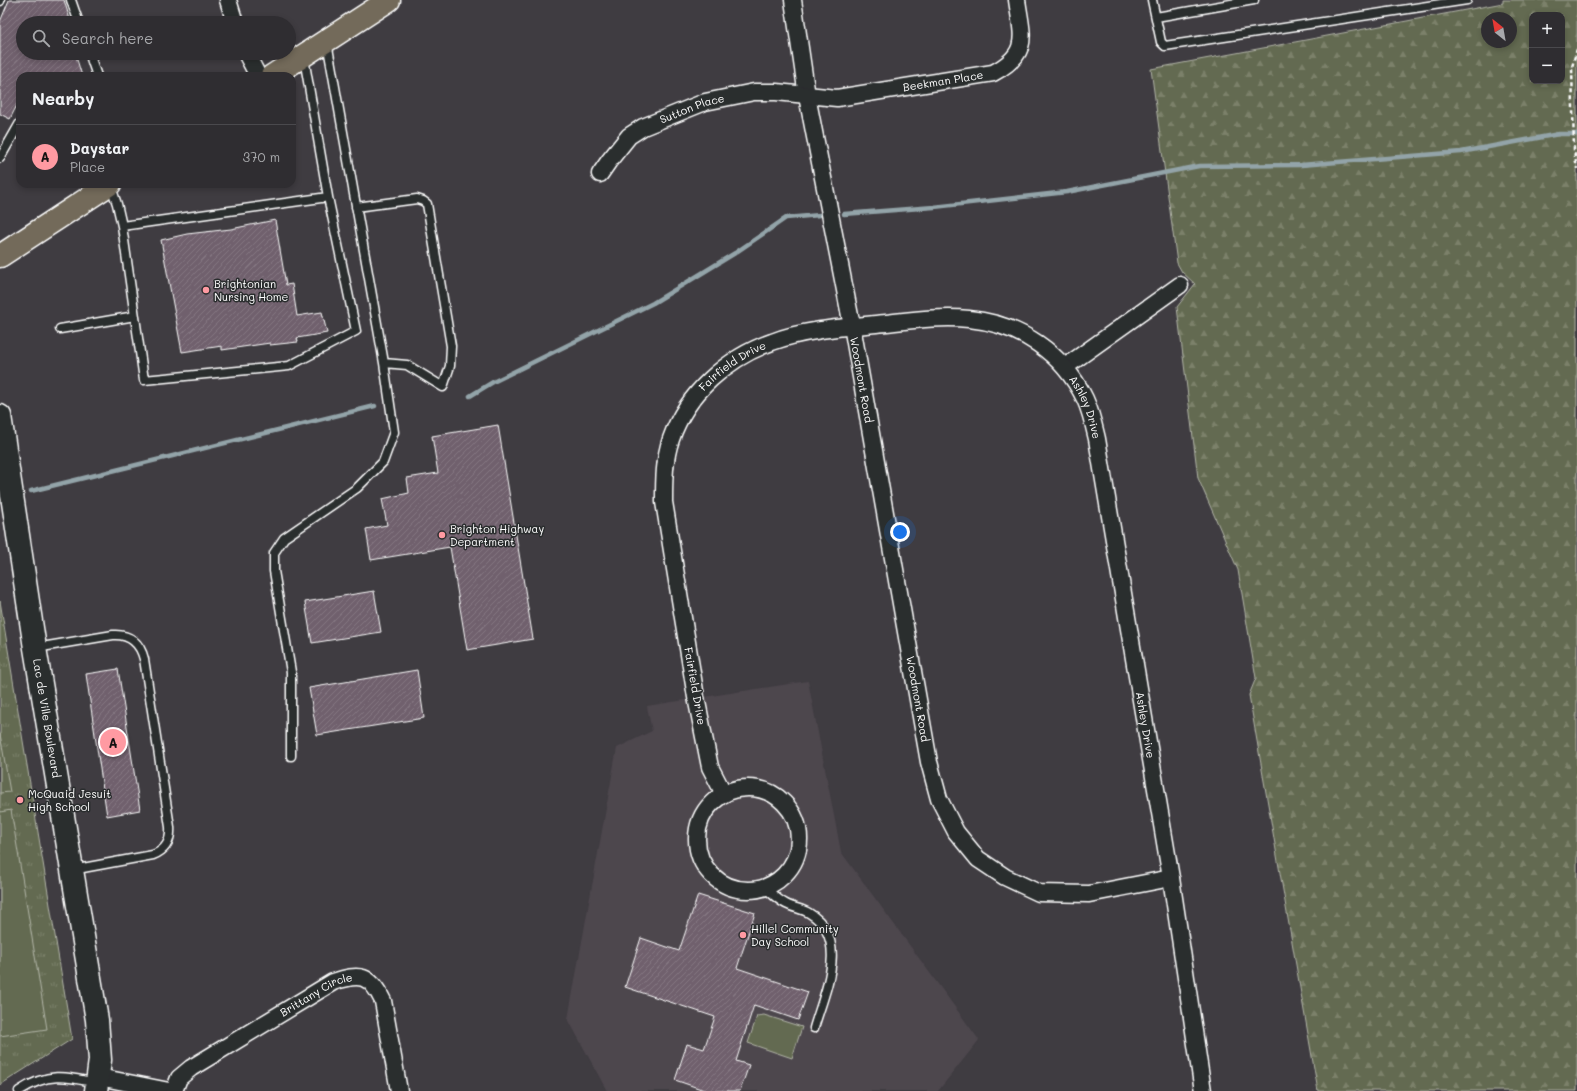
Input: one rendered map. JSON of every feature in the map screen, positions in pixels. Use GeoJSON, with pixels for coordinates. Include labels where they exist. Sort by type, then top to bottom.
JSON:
{"type":"FeatureCollection","features":[{"type":"Feature","properties":{"kind":"main road"},"geometry":{"type":"LineString","coordinates":[[296,60],[389,0]]}},
{"type":"Feature","properties":{"kind":"main road"},"geometry":{"type":"LineString","coordinates":[[278,72],[296,60]]}},
{"type":"Feature","properties":{"kind":"main road"},"geometry":{"type":"LineString","coordinates":[[0,256],[104,188]]}},
{"type":"Feature","properties":{"kind":"street"},"geometry":{"type":"LineString","coordinates":[[228,0],[233,16]]}},
{"type":"Feature","properties":{"kind":"street"},"geometry":{"type":"LineString","coordinates":[[793,0],[807,96],[852,326]]}},
{"type":"Feature","properties":{"kind":"street","name":"Beekman Place"},"geometry":{"type":"LineString","coordinates":[[807,96],[837,98],[993,73],[1007,66],[1016,57],[1022,45],[1017,0]]}},
{"type":"Feature","properties":{"kind":"street"},"geometry":{"type":"LineString","coordinates":[[250,60],[256,72]]}},
{"type":"Feature","properties":{"kind":"street","name":"Sutton Place"},"geometry":{"type":"LineString","coordinates":[[600,174],[608,161],[629,136],[643,127],[705,102],[754,92],[776,92],[807,96]]}},
{"type":"Feature","properties":{"kind":"street","name":"Ashley Drive"},"geometry":{"type":"LineString","coordinates":[[1065,367],[1180,285]]}},
{"type":"Feature","properties":{"kind":"street","name":"Ashley Drive"},"geometry":{"type":"LineString","coordinates":[[852,326],[942,318],[969,319],[990,322],[1007,327],[1040,344],[1065,367],[1077,383],[1086,400],[1093,418],[1097,439],[1171,878],[1203,1091]]}},
{"type":"Feature","properties":{"kind":"street","name":"Fairfield Drive"},"geometry":{"type":"LineString","coordinates":[[724,794],[710,767],[696,697],[664,502],[666,467],[671,440],[688,405],[703,387],[737,359],[773,341],[796,335],[852,326]]}},
{"type":"Feature","properties":{"kind":"street","name":"Woodmont Road"},"geometry":{"type":"LineString","coordinates":[[852,326],[930,762],[938,799],[956,832],[978,859],[1005,877],[1039,893],[1089,894],[1171,878]]}},
{"type":"Feature","properties":{"kind":"street","name":"Lac de Ville Boulevard"},"geometry":{"type":"LineString","coordinates":[[0,416],[35,648],[98,1030],[100,1054],[98,1084]]}},
{"type":"Feature","properties":{"kind":"street"},"geometry":{"type":"LineString","coordinates":[[754,788],[768,792],[781,800],[791,812],[797,826],[799,841],[796,856],[789,870],[778,880],[764,887],[748,890],[731,888],[716,880],[705,867],[698,851],[697,835],[701,818],[710,804],[724,794],[738,789],[754,788]]}},
{"type":"Feature","properties":{"kind":"street","name":"Brittany Circle"},"geometry":{"type":"LineString","coordinates":[[174,1091],[179,1078],[191,1068],[333,982],[358,976],[365,978],[372,983],[383,1001],[399,1091]]}},
{"type":"Feature","properties":{"kind":"street"},"geometry":{"type":"LineString","coordinates":[[98,1084],[169,1091]]}},
{"type":"Feature","properties":{"kind":"lane"},"geometry":{"type":"LineString","coordinates":[[71,0],[77,16]]}},
{"type":"Feature","properties":{"kind":"lane"},"geometry":{"type":"LineString","coordinates":[[1152,0],[1161,42],[1165,46],[1467,0]]}},
{"type":"Feature","properties":{"kind":"lane"},"geometry":{"type":"LineString","coordinates":[[1156,17],[1254,0]]}},
{"type":"Feature","properties":{"kind":"lane"},"geometry":{"type":"LineString","coordinates":[[291,756],[291,672],[274,571],[274,553],[284,538],[357,488],[383,462],[394,432],[384,363],[327,40]]}},
{"type":"Feature","properties":{"kind":"lane"},"geometry":{"type":"LineString","coordinates":[[111,188],[122,226],[144,380],[289,366],[356,331],[328,197],[303,55]]}},
{"type":"Feature","properties":{"kind":"lane"},"geometry":{"type":"LineString","coordinates":[[91,60],[96,72]]}},
{"type":"Feature","properties":{"kind":"lane"},"geometry":{"type":"LineString","coordinates":[[0,158],[16,130]]}},
{"type":"Feature","properties":{"kind":"lane"},"geometry":{"type":"LineString","coordinates":[[122,226],[328,197]]}},
{"type":"Feature","properties":{"kind":"lane"},"geometry":{"type":"LineString","coordinates":[[356,207],[417,199],[427,204],[451,346],[450,366],[443,387],[407,365],[384,363]]}},
{"type":"Feature","properties":{"kind":"lane"},"geometry":{"type":"LineString","coordinates":[[60,329],[134,316]]}},
{"type":"Feature","properties":{"kind":"lane"},"geometry":{"type":"LineString","coordinates":[[35,648],[113,635],[124,635],[134,640],[144,659],[170,827],[170,840],[163,849],[153,855],[72,870]]}},
{"type":"Feature","properties":{"kind":"lane"},"geometry":{"type":"LineString","coordinates":[[764,887],[785,904],[809,913],[821,923],[829,934],[832,947],[832,968],[814,1028]]}},
{"type":"Feature","properties":{"kind":"lane"},"geometry":{"type":"LineString","coordinates":[[19,1091],[38,1080],[51,1078],[70,1078],[98,1084]]}},
{"type":"Feature","properties":{"kind":"path"},"geometry":{"type":"LineString","coordinates":[[1577,49],[1572,67],[1574,150],[1577,169]]}},
{"type":"Feature","properties":{"kind":"shaded area","name":"Hillel Community Day School"},"geometry":{"type":"Polygon","coordinates":[[[808,681],[841,852],[979,1040],[938,1091],[607,1091],[568,1019],[617,748],[652,731],[647,706],[808,681]]]}},
{"type":"Feature","properties":{"kind":"green space"},"geometry":{"type":"Polygon","coordinates":[[[1503,0],[1577,0],[1577,1091],[1318,1091],[1249,695],[1256,678],[1238,570],[1198,478],[1177,307],[1195,284],[1182,272],[1177,263],[1151,69],[1503,3],[1503,0]]]}},
{"type":"Feature","properties":{"kind":"green space","name":"McQuaid Jesuit High School"},"geometry":{"type":"Polygon","coordinates":[[[0,601],[72,1039],[0,1085],[0,601]]]}},
{"type":"Feature","properties":{"kind":"green space"},"geometry":{"type":"Polygon","coordinates":[[[0,734],[10,792],[0,793],[0,734]]]}},
{"type":"Feature","properties":{"kind":"green space"},"geometry":{"type":"Polygon","coordinates":[[[11,810],[47,1029],[0,1036],[0,812],[11,810]]]}},
{"type":"Feature","properties":{"kind":"green space"},"geometry":{"type":"Polygon","coordinates":[[[764,1015],[802,1027],[792,1058],[748,1043],[757,1016],[764,1015]]]}},
{"type":"Feature","properties":{"kind":"building"},"geometry":{"type":"Polygon","coordinates":[[[9,0],[64,0],[69,16],[16,16],[16,60],[77,60],[81,72],[16,72],[16,107],[10,119],[0,114],[0,22],[9,0]]]}},
{"type":"Feature","properties":{"kind":"building","name":"Brightonian Nursing Home"},"geometry":{"type":"Polygon","coordinates":[[[275,220],[286,285],[292,284],[297,316],[322,312],[327,333],[297,338],[298,342],[270,345],[270,343],[222,350],[222,346],[182,352],[161,240],[187,234],[231,229],[275,220]]]}},
{"type":"Feature","properties":{"kind":"building","name":"Brighton Highway Department"},"geometry":{"type":"Polygon","coordinates":[[[498,425],[533,639],[467,650],[450,547],[371,560],[366,529],[387,525],[382,499],[409,493],[407,478],[438,473],[432,436],[498,425]]]}},
{"type":"Feature","properties":{"kind":"building"},"geometry":{"type":"Polygon","coordinates":[[[374,591],[381,632],[312,643],[305,602],[374,591]]]}},
{"type":"Feature","properties":{"kind":"building"},"geometry":{"type":"Polygon","coordinates":[[[118,669],[140,810],[107,816],[86,674],[118,669]]]}},
{"type":"Feature","properties":{"kind":"building"},"geometry":{"type":"Polygon","coordinates":[[[417,670],[424,718],[317,735],[309,688],[417,670]]]}},
{"type":"Feature","properties":{"kind":"building"},"geometry":{"type":"Polygon","coordinates":[[[698,895],[755,913],[737,968],[808,992],[798,1020],[754,1005],[736,1061],[749,1065],[740,1091],[707,1091],[675,1080],[687,1044],[704,1049],[715,1017],[625,987],[641,938],[679,951],[698,895]]]}},
{"type":"Feature","properties":{"kind":"waterway"},"geometry":{"type":"LineString","coordinates":[[844,214],[934,207],[1067,192],[1199,166],[1301,165],[1461,152],[1559,134],[1577,134]]}},
{"type":"Feature","properties":{"kind":"waterway"},"geometry":{"type":"LineString","coordinates":[[470,396],[493,382],[653,303],[735,253],[786,218],[820,215]]}},
{"type":"Feature","properties":{"kind":"waterway"},"geometry":{"type":"LineString","coordinates":[[31,491],[375,406]]}},
{"type":"Feature","properties":{"kind":"place","name":"Brightonian Nursing Home"},"geometry":{"type":"Point","coordinates":[206,290]}},
{"type":"Feature","properties":{"kind":"place","name":"Brighton Highway Department"},"geometry":{"type":"Point","coordinates":[442,535]}},
{"type":"Feature","properties":{"kind":"place","name":"Daystar"},"geometry":{"type":"Point","coordinates":[113,742]}},
{"type":"Feature","properties":{"kind":"place","name":"McQuaid Jesuit High School"},"geometry":{"type":"Point","coordinates":[20,800]}},
{"type":"Feature","properties":{"kind":"place","name":"Hillel Community Day School"},"geometry":{"type":"Point","coordinates":[743,935]}}]}
